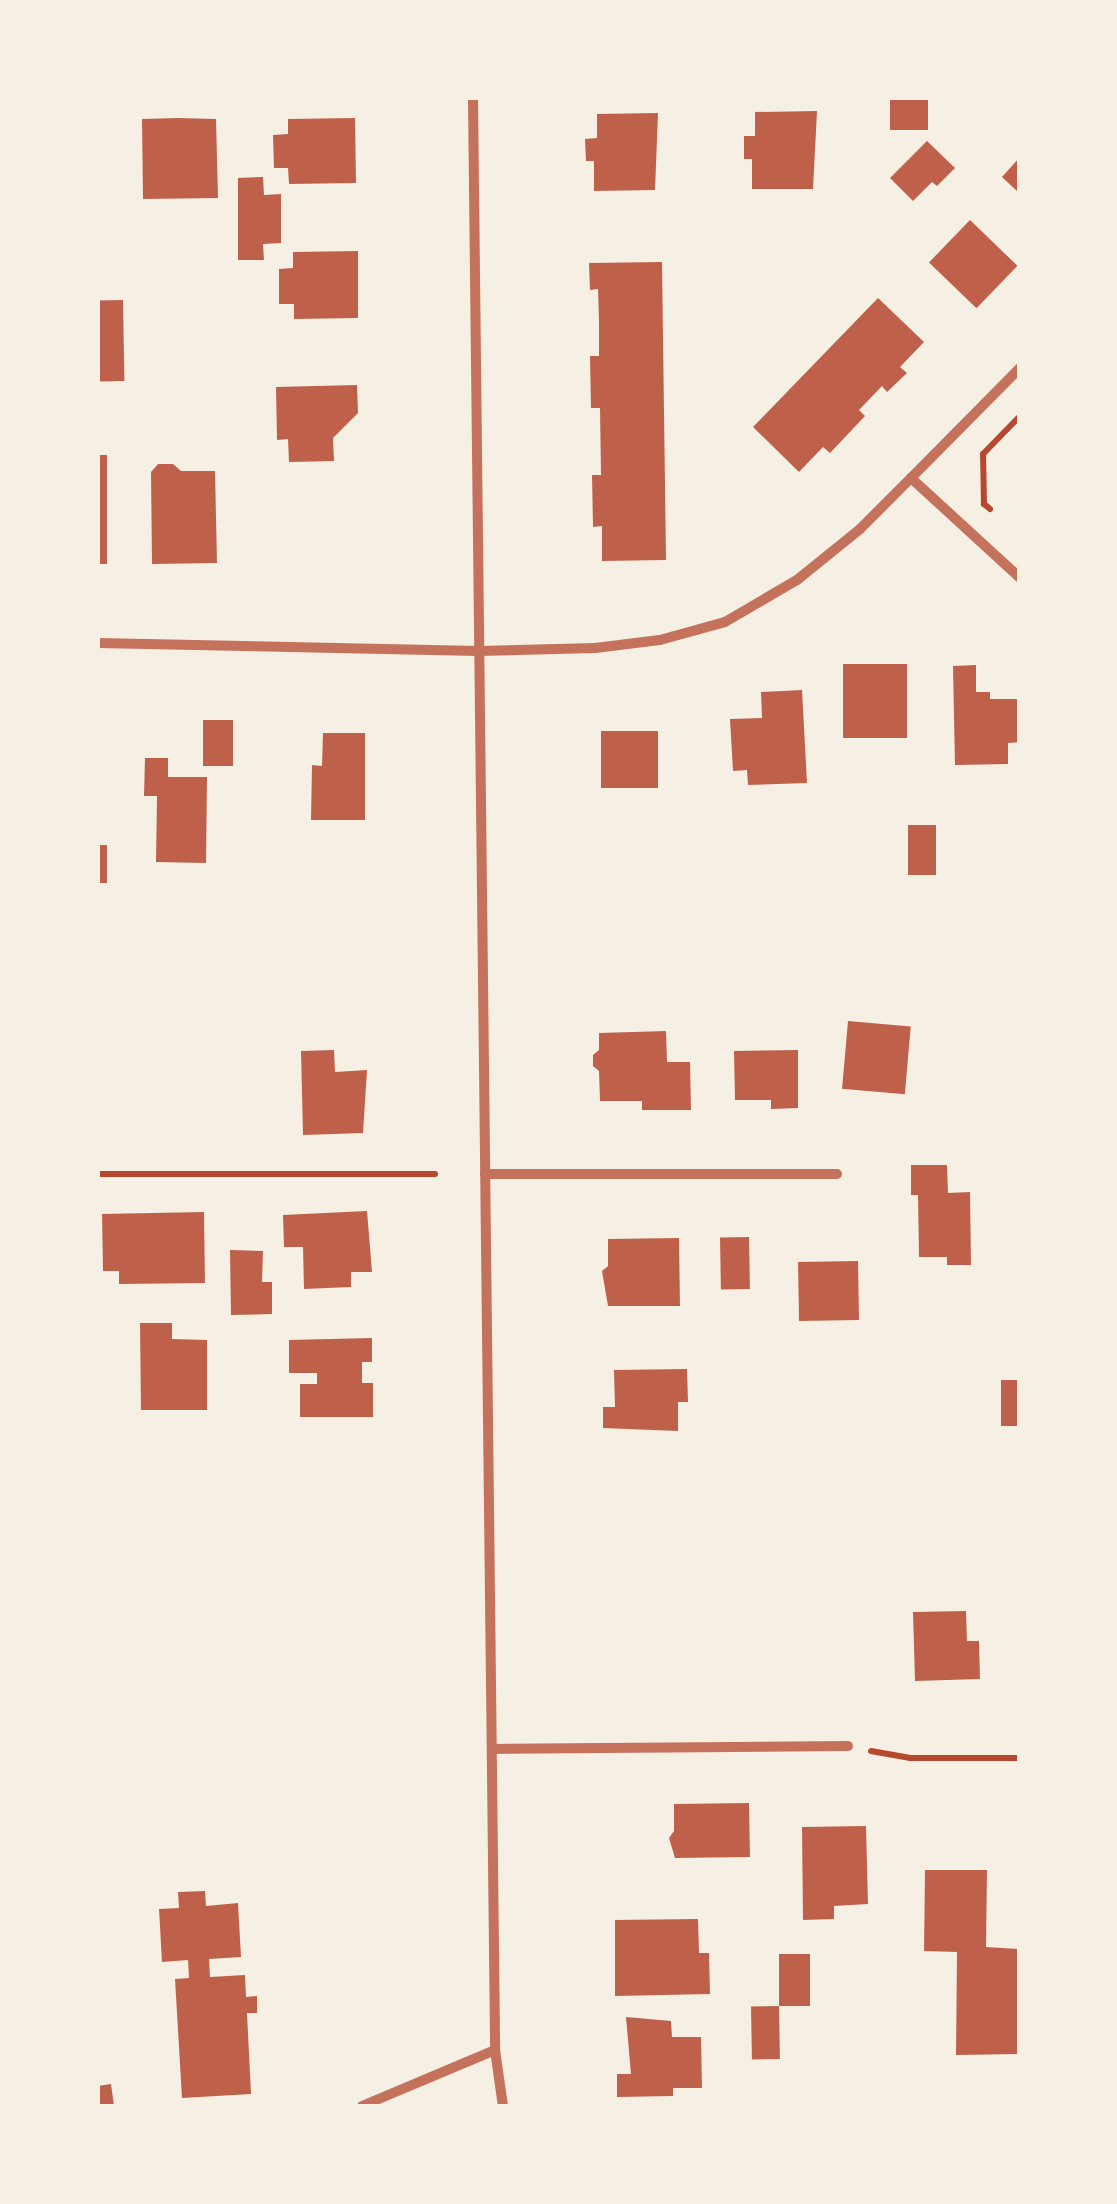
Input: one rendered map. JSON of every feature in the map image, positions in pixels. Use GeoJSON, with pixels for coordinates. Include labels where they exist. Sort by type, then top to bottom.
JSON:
{"type":"FeatureCollection","features":[{"type":"Feature","properties":{"kind":"street"},"geometry":{"type":"LineString","coordinates":[[473,98],[495,2050],[503,2106]]}},
{"type":"Feature","properties":{"kind":"street"},"geometry":{"type":"LineString","coordinates":[[98,644],[479,651],[595,648],[660,640],[725,622],[797,580],[860,529],[1020,368]]}},
{"type":"Feature","properties":{"kind":"street"},"geometry":{"type":"LineString","coordinates":[[911,478],[1020,578]]}},
{"type":"Feature","properties":{"kind":"street"},"geometry":{"type":"LineString","coordinates":[[486,1174],[838,1174]]}},
{"type":"Feature","properties":{"kind":"street"},"geometry":{"type":"LineString","coordinates":[[494,1749],[848,1746]]}},
{"type":"Feature","properties":{"kind":"street"},"geometry":{"type":"LineString","coordinates":[[362,2106],[495,2050]]}},
{"type":"Feature","properties":{"kind":"path"},"geometry":{"type":"LineString","coordinates":[[996,515],[984,504],[982,454],[1020,416]]}},
{"type":"Feature","properties":{"kind":"path"},"geometry":{"type":"LineString","coordinates":[[98,1174],[435,1174]]}},
{"type":"Feature","properties":{"kind":"path"},"geometry":{"type":"LineString","coordinates":[[848,1746],[910,1758],[1020,1758]]}},
{"type":"Feature","properties":{"kind":"building"},"geometry":{"type":"Polygon","coordinates":[[[890,98],[928,98],[928,130],[890,130],[890,98]]]}},
{"type":"Feature","properties":{"kind":"building"},"geometry":{"type":"Polygon","coordinates":[[[817,111],[813,189],[752,189],[752,159],[744,159],[744,136],[755,136],[755,112],[817,111]]]}},
{"type":"Feature","properties":{"kind":"building"},"geometry":{"type":"Polygon","coordinates":[[[658,113],[655,190],[594,191],[594,161],[586,161],[585,139],[597,138],[597,114],[658,113]]]}},
{"type":"Feature","properties":{"kind":"building"},"geometry":{"type":"Polygon","coordinates":[[[355,118],[356,183],[289,184],[288,168],[274,168],[273,135],[288,134],[288,119],[355,118]]]}},
{"type":"Feature","properties":{"kind":"building"},"geometry":{"type":"Polygon","coordinates":[[[142,119],[216,119],[218,198],[143,199],[142,119]]]}},
{"type":"Feature","properties":{"kind":"building"},"geometry":{"type":"Polygon","coordinates":[[[927,141],[955,168],[937,186],[932,182],[913,201],[890,178],[927,141]]]}},
{"type":"Feature","properties":{"kind":"building"},"geometry":{"type":"Polygon","coordinates":[[[1020,157],[1020,194],[1002,177],[1020,157]]]}},
{"type":"Feature","properties":{"kind":"building"},"geometry":{"type":"Polygon","coordinates":[[[263,177],[264,195],[281,194],[281,243],[263,244],[264,260],[238,260],[238,178],[263,177]]]}},
{"type":"Feature","properties":{"kind":"building"},"geometry":{"type":"Polygon","coordinates":[[[970,220],[1017,266],[976,308],[929,262],[970,220]]]}},
{"type":"Feature","properties":{"kind":"building"},"geometry":{"type":"Polygon","coordinates":[[[358,251],[358,318],[294,319],[294,304],[279,304],[279,269],[293,268],[293,252],[358,251]]]}},
{"type":"Feature","properties":{"kind":"building"},"geometry":{"type":"Polygon","coordinates":[[[662,262],[666,560],[602,561],[602,526],[593,527],[592,475],[601,475],[600,408],[591,408],[590,356],[599,356],[598,289],[590,290],[589,263],[662,262]]]}},
{"type":"Feature","properties":{"kind":"building"},"geometry":{"type":"Polygon","coordinates":[[[878,298],[924,342],[900,367],[907,373],[887,392],[882,386],[859,410],[865,416],[830,453],[823,447],[799,472],[753,427],[878,298]]]}},
{"type":"Feature","properties":{"kind":"building"},"geometry":{"type":"Polygon","coordinates":[[[98,300],[123,300],[124,381],[99,381],[98,300]]]}},
{"type":"Feature","properties":{"kind":"building"},"geometry":{"type":"Polygon","coordinates":[[[357,385],[358,413],[333,438],[334,461],[289,462],[288,439],[277,440],[276,387],[357,385]]]}},
{"type":"Feature","properties":{"kind":"building"},"geometry":{"type":"Polygon","coordinates":[[[98,455],[107,455],[107,564],[98,564],[98,455]]]}},
{"type":"Feature","properties":{"kind":"building"},"geometry":{"type":"Polygon","coordinates":[[[158,464],[173,464],[181,471],[215,471],[217,563],[152,564],[151,472],[158,464]]]}},
{"type":"Feature","properties":{"kind":"building"},"geometry":{"type":"Polygon","coordinates":[[[843,664],[907,664],[907,738],[843,738],[843,664]]]}},
{"type":"Feature","properties":{"kind":"building"},"geometry":{"type":"Polygon","coordinates":[[[976,665],[976,692],[990,692],[990,699],[1020,699],[1020,742],[1008,743],[1008,764],[955,765],[953,666],[976,665]]]}},
{"type":"Feature","properties":{"kind":"building"},"geometry":{"type":"Polygon","coordinates":[[[802,690],[807,783],[748,785],[747,770],[733,771],[730,719],[762,718],[761,692],[802,690]]]}},
{"type":"Feature","properties":{"kind":"building"},"geometry":{"type":"Polygon","coordinates":[[[203,720],[233,720],[233,766],[203,766],[203,720]]]}},
{"type":"Feature","properties":{"kind":"building"},"geometry":{"type":"Polygon","coordinates":[[[601,731],[658,731],[658,788],[601,788],[601,731]]]}},
{"type":"Feature","properties":{"kind":"building"},"geometry":{"type":"Polygon","coordinates":[[[323,733],[365,733],[365,820],[311,820],[312,765],[322,766],[323,733]]]}},
{"type":"Feature","properties":{"kind":"building"},"geometry":{"type":"Polygon","coordinates":[[[145,758],[168,758],[168,777],[207,777],[206,863],[156,862],[157,796],[144,796],[145,758]]]}},
{"type":"Feature","properties":{"kind":"building"},"geometry":{"type":"Polygon","coordinates":[[[908,825],[936,825],[936,875],[908,875],[908,825]]]}},
{"type":"Feature","properties":{"kind":"building"},"geometry":{"type":"Polygon","coordinates":[[[98,845],[107,845],[107,883],[98,883],[98,845]]]}},
{"type":"Feature","properties":{"kind":"building"},"geometry":{"type":"Polygon","coordinates":[[[848,1021],[911,1026],[905,1094],[842,1089],[848,1021]]]}},
{"type":"Feature","properties":{"kind":"building"},"geometry":{"type":"Polygon","coordinates":[[[666,1031],[667,1062],[690,1062],[691,1110],[642,1110],[642,1101],[600,1101],[599,1071],[593,1066],[593,1055],[599,1050],[599,1033],[666,1031]]]}},
{"type":"Feature","properties":{"kind":"building"},"geometry":{"type":"Polygon","coordinates":[[[334,1050],[335,1072],[367,1070],[363,1133],[303,1135],[301,1051],[334,1050]]]}},
{"type":"Feature","properties":{"kind":"building"},"geometry":{"type":"Polygon","coordinates":[[[798,1050],[798,1108],[771,1109],[771,1100],[735,1100],[734,1051],[798,1050]]]}},
{"type":"Feature","properties":{"kind":"building"},"geometry":{"type":"Polygon","coordinates":[[[911,1165],[947,1165],[948,1193],[970,1192],[971,1265],[947,1265],[947,1257],[919,1257],[918,1195],[911,1195],[911,1165]]]}},
{"type":"Feature","properties":{"kind":"building"},"geometry":{"type":"Polygon","coordinates":[[[367,1211],[372,1272],[351,1272],[351,1287],[304,1289],[303,1247],[284,1247],[283,1215],[367,1211]]]}},
{"type":"Feature","properties":{"kind":"building"},"geometry":{"type":"Polygon","coordinates":[[[204,1212],[205,1283],[119,1284],[119,1271],[103,1271],[102,1214],[204,1212]]]}},
{"type":"Feature","properties":{"kind":"building"},"geometry":{"type":"Polygon","coordinates":[[[749,1237],[750,1289],[721,1289],[720,1238],[749,1237]]]}},
{"type":"Feature","properties":{"kind":"building"},"geometry":{"type":"Polygon","coordinates":[[[679,1238],[680,1306],[608,1306],[602,1271],[608,1266],[608,1239],[679,1238]]]}},
{"type":"Feature","properties":{"kind":"building"},"geometry":{"type":"Polygon","coordinates":[[[230,1250],[263,1251],[262,1282],[272,1282],[272,1314],[231,1315],[230,1250]]]}},
{"type":"Feature","properties":{"kind":"building"},"geometry":{"type":"Polygon","coordinates":[[[858,1261],[859,1320],[799,1321],[798,1262],[858,1261]]]}},
{"type":"Feature","properties":{"kind":"building"},"geometry":{"type":"Polygon","coordinates":[[[140,1323],[172,1323],[172,1339],[207,1340],[207,1410],[141,1410],[140,1323]]]}},
{"type":"Feature","properties":{"kind":"building"},"geometry":{"type":"Polygon","coordinates":[[[372,1338],[372,1362],[362,1362],[362,1383],[373,1383],[373,1417],[300,1417],[300,1384],[317,1384],[317,1373],[289,1373],[289,1340],[372,1338]]]}},
{"type":"Feature","properties":{"kind":"building"},"geometry":{"type":"Polygon","coordinates":[[[687,1369],[688,1402],[678,1402],[678,1431],[603,1428],[603,1407],[615,1407],[614,1370],[687,1369]]]}},
{"type":"Feature","properties":{"kind":"building"},"geometry":{"type":"Polygon","coordinates":[[[1001,1380],[1020,1380],[1020,1426],[1001,1426],[1001,1380]]]}},
{"type":"Feature","properties":{"kind":"building"},"geometry":{"type":"Polygon","coordinates":[[[966,1611],[967,1641],[979,1641],[980,1679],[915,1681],[913,1612],[966,1611]]]}},
{"type":"Feature","properties":{"kind":"building"},"geometry":{"type":"Polygon","coordinates":[[[749,1803],[750,1857],[675,1858],[669,1838],[674,1831],[674,1804],[749,1803]]]}},
{"type":"Feature","properties":{"kind":"building"},"geometry":{"type":"Polygon","coordinates":[[[866,1826],[868,1904],[834,1906],[834,1919],[803,1920],[802,1827],[866,1826]]]}},
{"type":"Feature","properties":{"kind":"building"},"geometry":{"type":"Polygon","coordinates":[[[925,1870],[987,1870],[986,1947],[1020,1949],[1020,2054],[956,2055],[957,1952],[924,1951],[925,1870]]]}},
{"type":"Feature","properties":{"kind":"building"},"geometry":{"type":"Polygon","coordinates":[[[205,1891],[206,1906],[238,1903],[241,1957],[209,1959],[210,1977],[245,1975],[246,1997],[257,1996],[257,2013],[247,2013],[251,2094],[182,2098],[175,1979],[189,1978],[188,1960],[162,1962],[159,1909],[179,1908],[178,1892],[205,1891]]]}},
{"type":"Feature","properties":{"kind":"building"},"geometry":{"type":"Polygon","coordinates":[[[698,1919],[699,1953],[709,1953],[710,1994],[615,1996],[615,1920],[698,1919]]]}},
{"type":"Feature","properties":{"kind":"building"},"geometry":{"type":"Polygon","coordinates":[[[779,1954],[810,1954],[810,2006],[779,2006],[779,1954]]]}},
{"type":"Feature","properties":{"kind":"building"},"geometry":{"type":"Polygon","coordinates":[[[751,2006],[779,2006],[780,2059],[752,2059],[751,2006]]]}},
{"type":"Feature","properties":{"kind":"building"},"geometry":{"type":"Polygon","coordinates":[[[626,2017],[671,2021],[672,2037],[701,2037],[702,2088],[673,2088],[673,2096],[617,2097],[617,2074],[631,2074],[626,2017]]]}},
{"type":"Feature","properties":{"kind":"building"},"geometry":{"type":"Polygon","coordinates":[[[111,2084],[114,2106],[98,2106],[98,2086],[111,2084]]]}}]}
